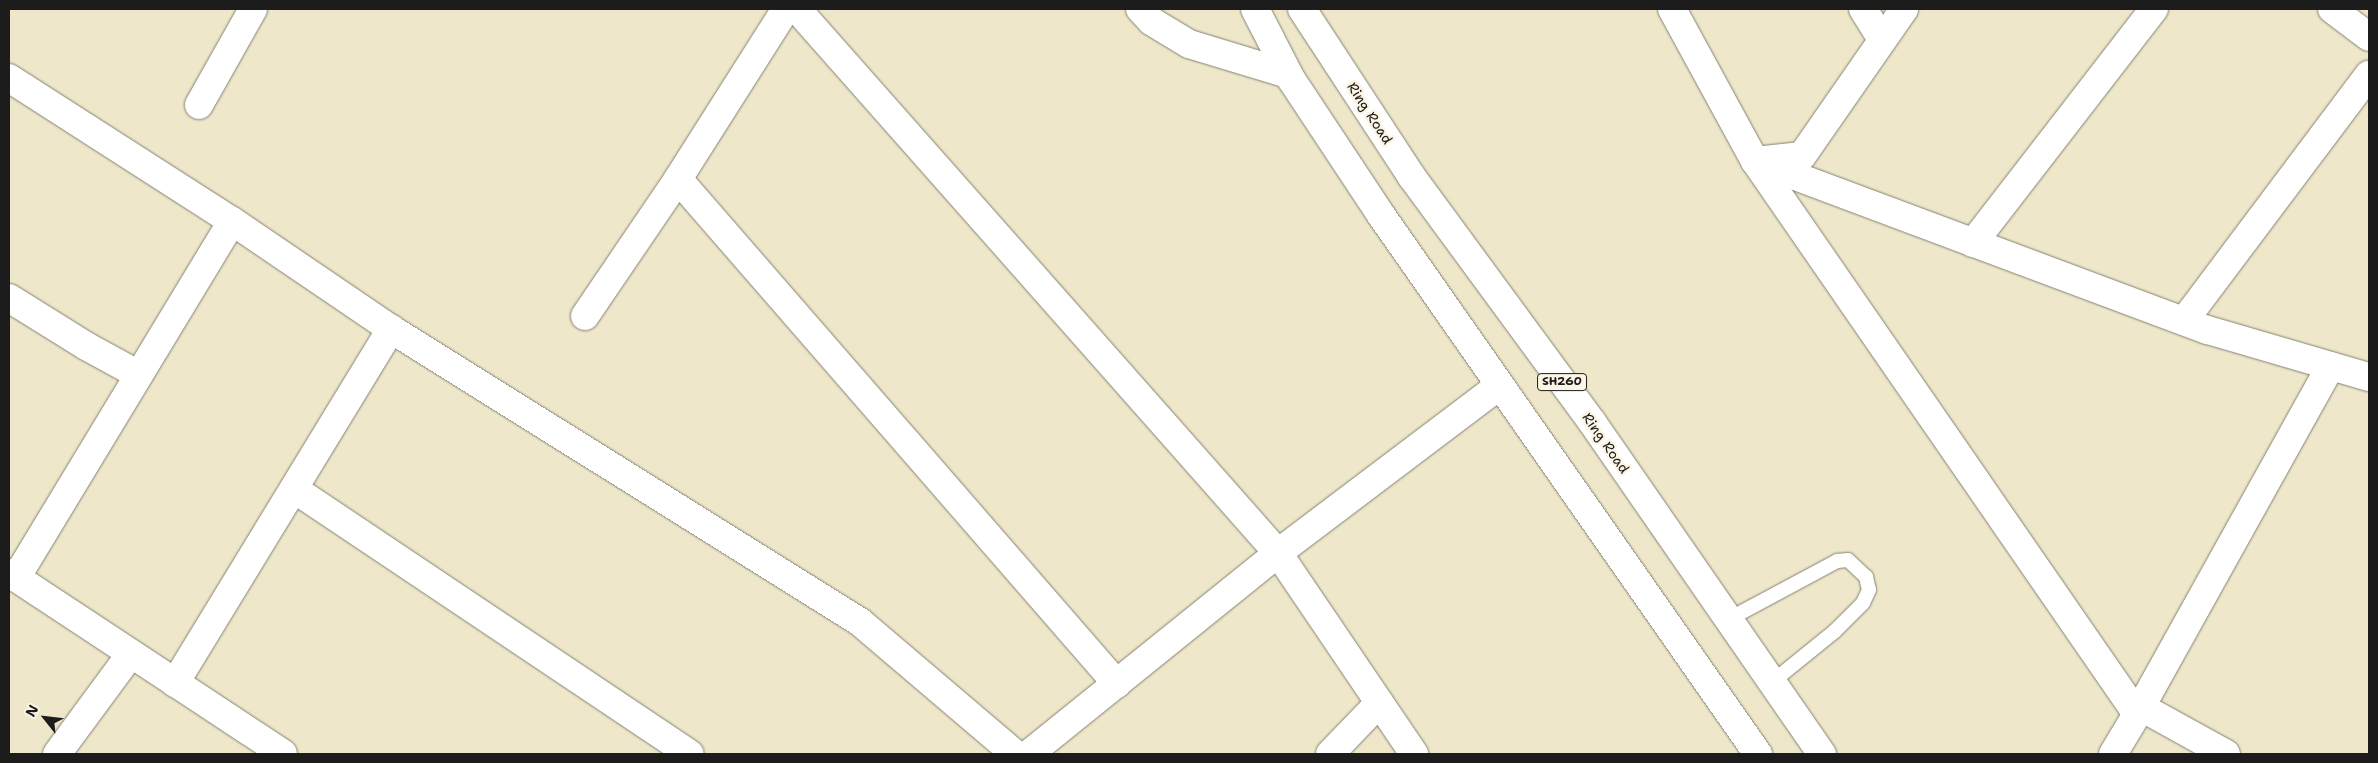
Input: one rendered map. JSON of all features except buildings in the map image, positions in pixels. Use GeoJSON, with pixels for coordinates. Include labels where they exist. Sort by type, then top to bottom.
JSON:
{"type":"FeatureCollection","features":[{"type":"Feature","properties":{"kind":"main road"},"geometry":{"type":"LineString","coordinates":[[199,105],[253,9]]}},
{"type":"Feature","properties":{"kind":"main road"},"geometry":{"type":"LineString","coordinates":[[585,316],[678,179],[786,9]]}},
{"type":"Feature","properties":{"kind":"main road"},"geometry":{"type":"LineString","coordinates":[[797,9],[1278,553],[1414,754]]}},
{"type":"Feature","properties":{"kind":"main road"},"geometry":{"type":"LineString","coordinates":[[1140,9],[1151,21],[1189,44],[1288,74]]}},
{"type":"Feature","properties":{"kind":"main road"},"geometry":{"type":"LineString","coordinates":[[1255,9],[1288,74],[1381,215],[1758,754]]}},
{"type":"Feature","properties":{"kind":"main road","name":"Ring Road"},"geometry":{"type":"LineString","coordinates":[[1302,9],[1412,178],[1592,422],[1822,754]]}},
{"type":"Feature","properties":{"kind":"main road"},"geometry":{"type":"LineString","coordinates":[[1672,9],[1755,161],[2139,711],[2226,754]]}},
{"type":"Feature","properties":{"kind":"main road"},"geometry":{"type":"LineString","coordinates":[[1863,9],[1882,40]]}},
{"type":"Feature","properties":{"kind":"main road"},"geometry":{"type":"LineString","coordinates":[[1755,161],[1802,156],[1904,9]]}},
{"type":"Feature","properties":{"kind":"main road"},"geometry":{"type":"LineString","coordinates":[[1973,242],[2154,9]]}},
{"type":"Feature","properties":{"kind":"main road"},"geometry":{"type":"LineString","coordinates":[[2332,9],[2369,37]]}},
{"type":"Feature","properties":{"kind":"main road"},"geometry":{"type":"LineString","coordinates":[[2184,321],[2369,75]]}},
{"type":"Feature","properties":{"kind":"main road"},"geometry":{"type":"LineString","coordinates":[[9,78],[232,221],[391,329],[860,622],[1015,754]]}},
{"type":"Feature","properties":{"kind":"main road"},"geometry":{"type":"LineString","coordinates":[[1755,161],[2184,321],[2369,377]]}},
{"type":"Feature","properties":{"kind":"main road"},"geometry":{"type":"LineString","coordinates":[[678,179],[1117,684]]}},
{"type":"Feature","properties":{"kind":"main road"},"geometry":{"type":"LineString","coordinates":[[232,221],[139,375],[13,576],[130,655],[283,754]]}},
{"type":"Feature","properties":{"kind":"main road"},"geometry":{"type":"LineString","coordinates":[[9,298],[86,346],[139,375]]}},
{"type":"Feature","properties":{"kind":"main road"},"geometry":{"type":"LineString","coordinates":[[175,683],[391,329]]}},
{"type":"Feature","properties":{"kind":"main road"},"geometry":{"type":"LineString","coordinates":[[2113,754],[2139,711],[2331,366]]}},
{"type":"Feature","properties":{"kind":"main road"},"geometry":{"type":"LineString","coordinates":[[1030,754],[1278,553],[1500,385]]}},
{"type":"Feature","properties":{"kind":"main road"},"geometry":{"type":"LineString","coordinates":[[294,489],[690,754]]}},
{"type":"Feature","properties":{"kind":"main road"},"geometry":{"type":"LineString","coordinates":[[57,754],[130,655]]}},
{"type":"Feature","properties":{"kind":"main road"},"geometry":{"type":"LineString","coordinates":[[1330,754],[1379,704]]}},
{"type":"Feature","properties":{"kind":"lane"},"geometry":{"type":"LineString","coordinates":[[1729,619],[1837,561],[1848,560],[1866,577],[1869,590],[1863,603],[1835,630],[1772,682]]}}]}
